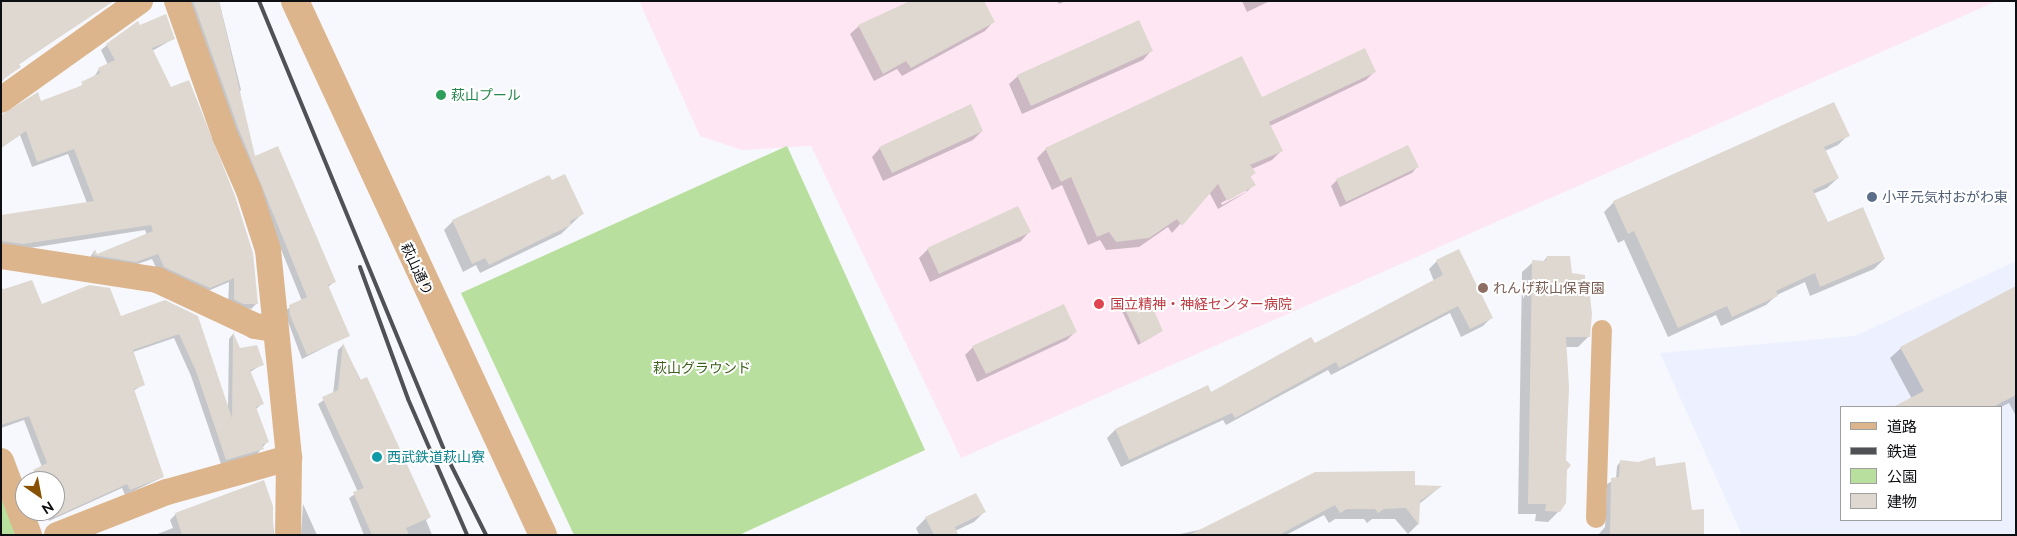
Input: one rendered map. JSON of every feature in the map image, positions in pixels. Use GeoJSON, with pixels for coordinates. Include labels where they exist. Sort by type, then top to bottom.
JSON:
{"type":"FeatureCollection","features":[{"type":"Feature","properties":{"kind":"street"},"geometry":{"type":"LineString","coordinates":[[177,1],[225,136],[249,191],[268,250],[289,458],[288,535]]}},
{"type":"Feature","properties":{"kind":"street","name":"萩山通り"},"geometry":{"type":"LineString","coordinates":[[295,1],[523,498],[543,535]]}},
{"type":"Feature","properties":{"kind":"street"},"geometry":{"type":"LineString","coordinates":[[1,100],[132,3]]}},
{"type":"Feature","properties":{"kind":"street"},"geometry":{"type":"LineString","coordinates":[[1,256],[157,280],[255,326],[275,329]]}},
{"type":"Feature","properties":{"kind":"street"},"geometry":{"type":"LineString","coordinates":[[1596,518],[1602,330]]}},
{"type":"Feature","properties":{"kind":"street"},"geometry":{"type":"LineString","coordinates":[[57,535],[167,492],[289,458]]}},
{"type":"Feature","properties":{"kind":"street"},"geometry":{"type":"LineString","coordinates":[[1,461],[29,535]]}},
{"type":"Feature","properties":{"kind":"shaded area","name":"国立精神・神経センター病院"},"geometry":{"type":"Polygon","coordinates":[[[639,1],[1997,1],[961,458],[811,146],[742,150],[700,136],[639,1]]]}},
{"type":"Feature","properties":{"kind":"shaded area"},"geometry":{"type":"Polygon","coordinates":[[[2016,261],[2016,535],[1742,535],[1660,353],[1855,336],[2016,261]]]}},
{"type":"Feature","properties":{"kind":"green space","name":"萩山グラウンド"},"geometry":{"type":"Polygon","coordinates":[[[787,146],[925,450],[739,535],[574,535],[461,293],[787,146]]]}},
{"type":"Feature","properties":{"kind":"green space"},"geometry":{"type":"Polygon","coordinates":[[[1,495],[15,534],[13,535],[1,535],[1,495]]]}},
{"type":"Feature","properties":{"kind":"building"},"geometry":{"type":"Polygon","coordinates":[[[1,1],[114,1],[19,64],[21,67],[1,81],[1,1]]]}},
{"type":"Feature","properties":{"kind":"building"},"geometry":{"type":"Polygon","coordinates":[[[193,1],[219,1],[255,156],[278,146],[336,282],[328,285],[350,336],[307,355],[290,315],[289,305],[307,297],[239,130],[193,1]]]}},
{"type":"Feature","properties":{"kind":"building"},"geometry":{"type":"Polygon","coordinates":[[[910,1],[984,1],[995,22],[911,68],[906,61],[883,74],[858,25],[910,1]]]}},
{"type":"Feature","properties":{"kind":"building"},"geometry":{"type":"Polygon","coordinates":[[[166,14],[175,39],[152,48],[171,87],[189,80],[235,196],[253,253],[258,304],[243,304],[234,299],[234,278],[210,288],[164,267],[158,254],[136,262],[93,255],[95,249],[97,254],[153,231],[151,225],[23,244],[1,241],[1,215],[94,201],[74,149],[37,162],[26,131],[1,148],[1,115],[38,92],[41,101],[83,85],[81,82],[100,73],[98,68],[115,60],[106,44],[138,21],[140,25],[166,14]]]}},
{"type":"Feature","properties":{"kind":"building"},"geometry":{"type":"Polygon","coordinates":[[[1139,20],[1153,51],[1031,106],[1017,75],[1139,20]]]}},
{"type":"Feature","properties":{"kind":"building"},"geometry":{"type":"Polygon","coordinates":[[[1365,48],[1376,72],[1269,122],[1283,151],[1250,165],[1256,173],[1250,176],[1256,185],[1227,201],[1218,184],[1182,226],[1177,219],[1149,238],[1116,242],[1109,232],[1097,237],[1071,177],[1061,182],[1045,148],[1242,56],[1262,97],[1365,48]]]}},
{"type":"Feature","properties":{"kind":"building"},"geometry":{"type":"Polygon","coordinates":[[[1834,102],[1850,136],[1824,147],[1839,178],[1813,190],[1828,222],[1863,207],[1885,259],[1820,287],[1815,273],[1776,291],[1778,296],[1732,317],[1727,306],[1678,328],[1634,231],[1628,234],[1613,201],[1834,102]]]}},
{"type":"Feature","properties":{"kind":"building"},"geometry":{"type":"Polygon","coordinates":[[[971,104],[983,131],[892,173],[879,147],[971,104]]]}},
{"type":"Feature","properties":{"kind":"building"},"geometry":{"type":"Polygon","coordinates":[[[1408,145],[1419,167],[1346,202],[1336,179],[1408,145]]]}},
{"type":"Feature","properties":{"kind":"building"},"geometry":{"type":"Polygon","coordinates":[[[565,174],[584,214],[570,221],[571,225],[489,265],[485,258],[472,264],[452,220],[549,175],[552,180],[565,174]]]}},
{"type":"Feature","properties":{"kind":"building"},"geometry":{"type":"Polygon","coordinates":[[[1018,206],[1031,232],[939,274],[927,248],[1018,206]]]}},
{"type":"Feature","properties":{"kind":"building"},"geometry":{"type":"Polygon","coordinates":[[[1459,249],[1493,318],[1470,329],[1458,306],[1339,368],[1336,362],[1235,418],[1232,413],[1129,460],[1115,429],[1208,385],[1211,392],[1311,337],[1315,343],[1443,275],[1436,260],[1459,249]]]}},
{"type":"Feature","properties":{"kind":"building"},"geometry":{"type":"Polygon","coordinates":[[[1547,256],[1570,256],[1572,273],[1585,275],[1585,297],[1590,296],[1592,314],[1590,337],[1566,337],[1569,387],[1566,460],[1571,465],[1567,470],[1566,503],[1560,512],[1545,511],[1546,504],[1528,504],[1532,260],[1546,261],[1547,256]]]}},
{"type":"Feature","properties":{"kind":"building"},"geometry":{"type":"Polygon","coordinates":[[[32,280],[42,304],[89,285],[110,288],[121,316],[165,300],[198,316],[232,418],[233,332],[240,348],[257,345],[264,365],[250,370],[264,404],[256,407],[269,442],[262,445],[264,449],[226,460],[196,371],[179,334],[133,350],[145,385],[134,389],[164,477],[130,490],[127,484],[65,512],[65,471],[33,470],[47,463],[29,416],[1,425],[1,290],[32,280]]]}},
{"type":"Feature","properties":{"kind":"building"},"geometry":{"type":"Polygon","coordinates":[[[2016,286],[2016,395],[1995,406],[1895,406],[1924,391],[1900,347],[2016,286]]]}},
{"type":"Feature","properties":{"kind":"building"},"geometry":{"type":"Polygon","coordinates":[[[1147,295],[1163,331],[1141,343],[1123,305],[1147,295]]]}},
{"type":"Feature","properties":{"kind":"building"},"geometry":{"type":"Polygon","coordinates":[[[1064,304],[1077,332],[986,374],[972,346],[1064,304]]]}},
{"type":"Feature","properties":{"kind":"building","name":"西武鉄道萩山寮"},"geometry":{"type":"Polygon","coordinates":[[[343,343],[360,380],[367,377],[431,517],[406,528],[409,535],[372,535],[353,492],[364,488],[322,397],[338,390],[343,343]]]}},
{"type":"Feature","properties":{"kind":"building"},"geometry":{"type":"Polygon","coordinates":[[[1655,457],[1656,466],[1685,462],[1692,510],[1704,509],[1704,535],[1610,535],[1611,478],[1619,477],[1620,460],[1638,462],[1655,457]]]}},
{"type":"Feature","properties":{"kind":"building"},"geometry":{"type":"Polygon","coordinates":[[[1415,471],[1415,485],[1442,486],[1420,501],[1419,525],[1406,508],[1384,509],[1378,513],[1375,509],[1347,509],[1340,513],[1335,505],[1279,535],[1189,535],[1315,472],[1415,471]]]}},
{"type":"Feature","properties":{"kind":"building"},"geometry":{"type":"Polygon","coordinates":[[[264,480],[273,506],[273,535],[182,535],[175,513],[264,480]]]}},
{"type":"Feature","properties":{"kind":"building"},"geometry":{"type":"Polygon","coordinates":[[[976,493],[986,512],[955,527],[958,535],[934,535],[925,517],[976,493]]]}},
{"type":"Feature","properties":{"kind":"railway"},"geometry":{"type":"LineString","coordinates":[[259,1],[445,453],[486,535]]}},
{"type":"Feature","properties":{"kind":"railway"},"geometry":{"type":"LineString","coordinates":[[360,267],[408,399],[467,535]]}},
{"type":"Feature","properties":{"kind":"place","name":"萩山プール"},"geometry":{"type":"Point","coordinates":[441,95]}},
{"type":"Feature","properties":{"kind":"place","name":"小平元気村おがわ東"},"geometry":{"type":"Point","coordinates":[1872,197]}},
{"type":"Feature","properties":{"kind":"place","name":"れんげ萩山保育園"},"geometry":{"type":"Point","coordinates":[1483,288]}},
{"type":"Feature","properties":{"kind":"place","name":"国立精神・神経センター病院"},"geometry":{"type":"Point","coordinates":[1099,304]}},
{"type":"Feature","properties":{"kind":"place","name":"西武鉄道萩山寮"},"geometry":{"type":"Point","coordinates":[377,457]}}]}
